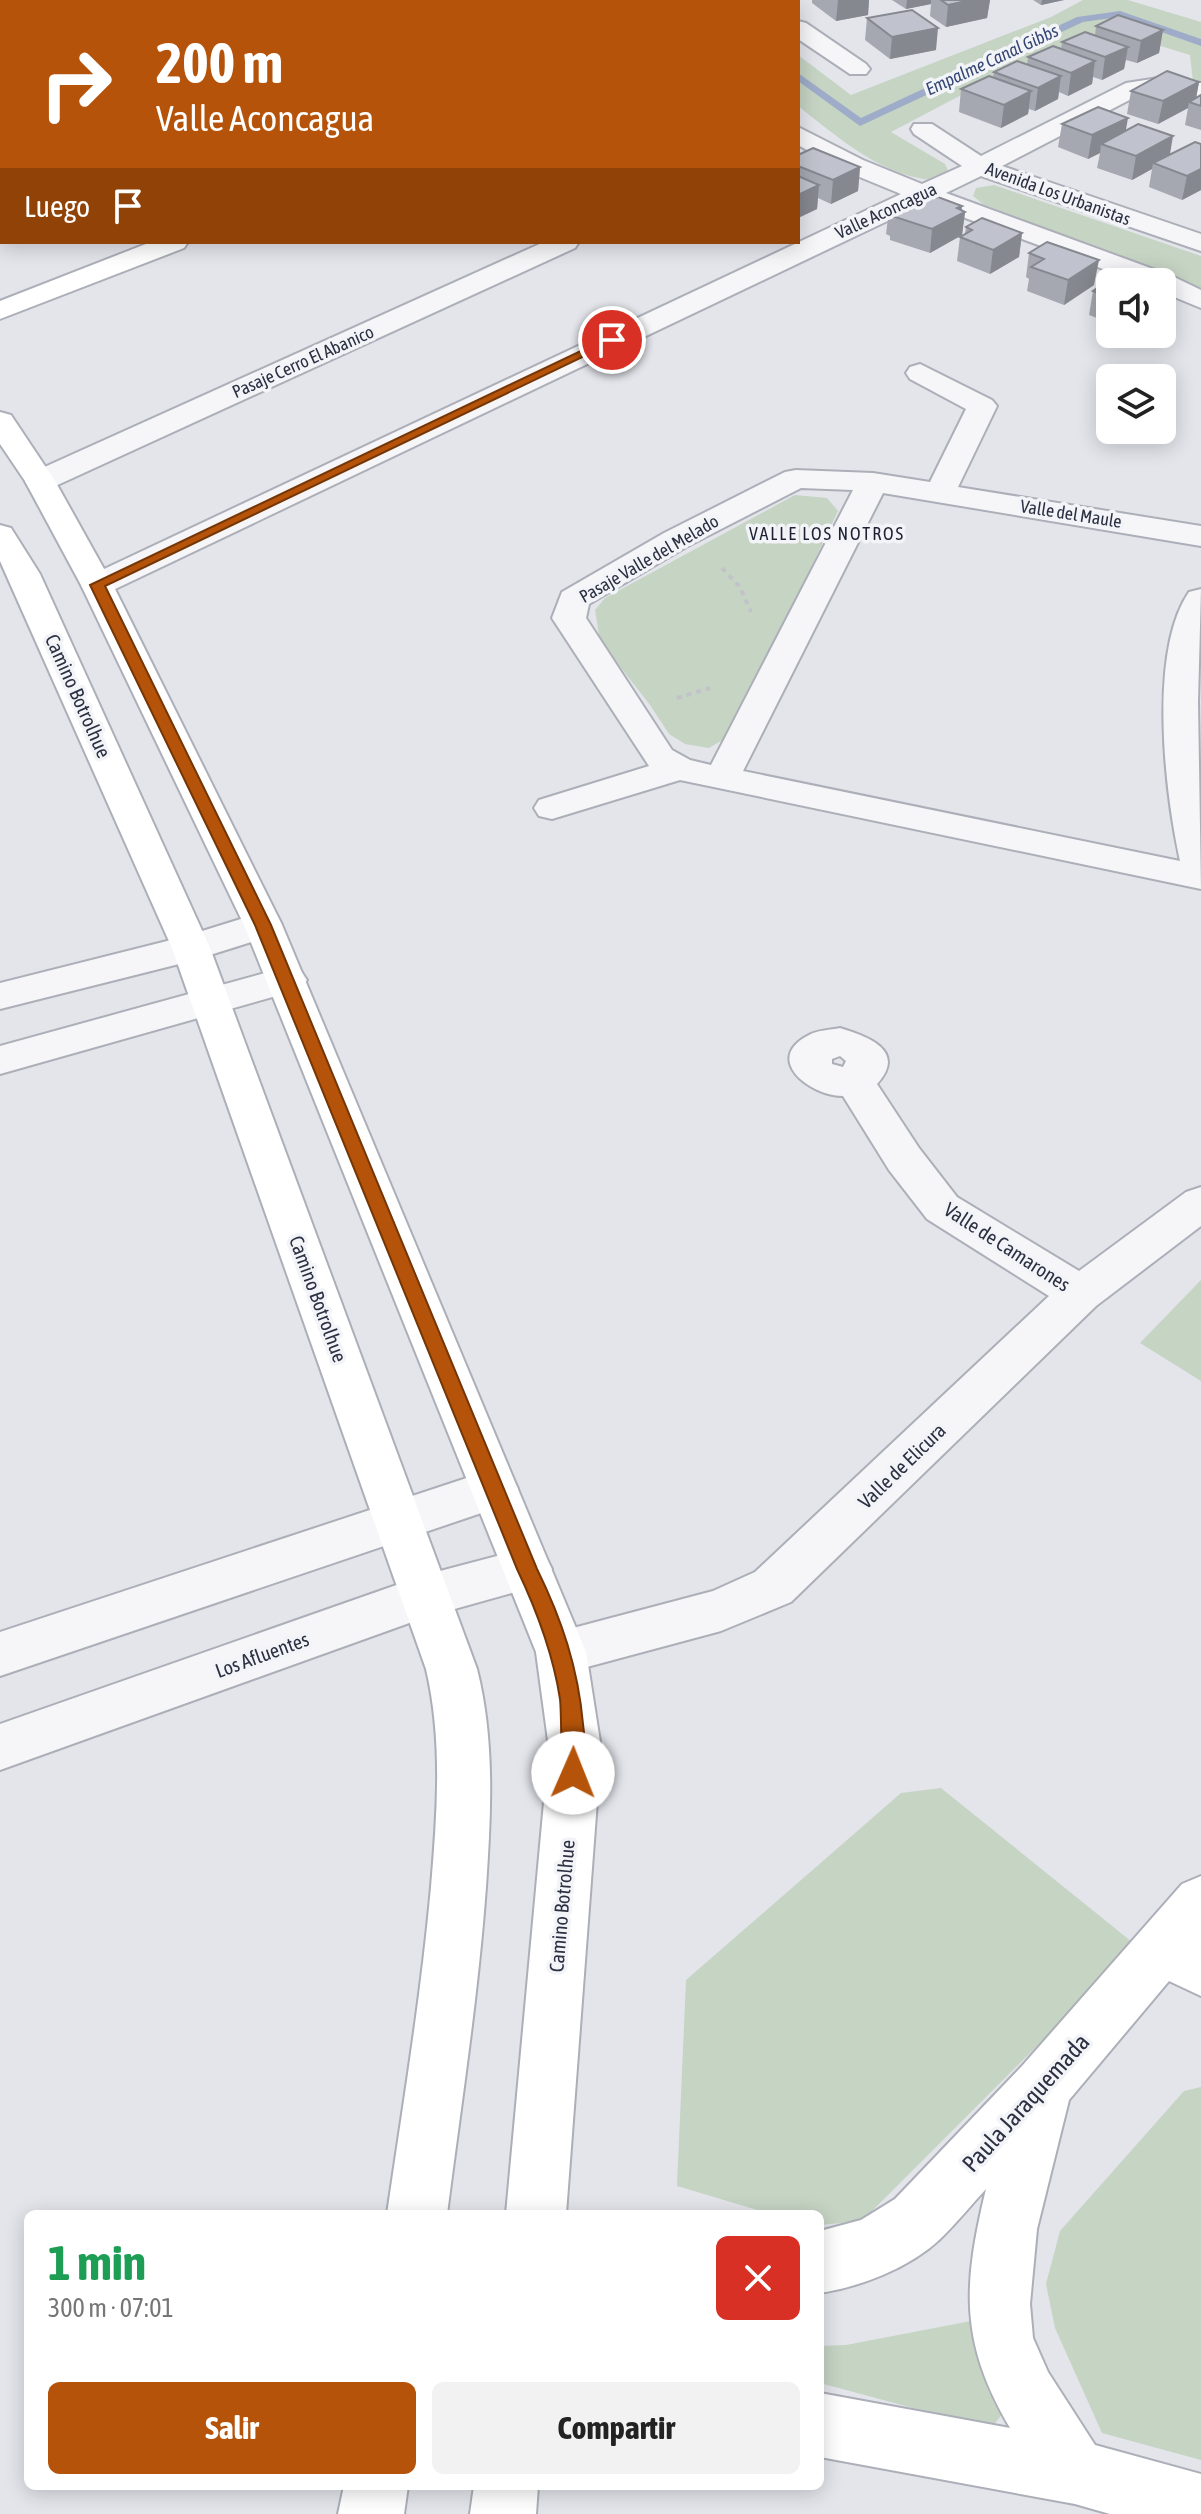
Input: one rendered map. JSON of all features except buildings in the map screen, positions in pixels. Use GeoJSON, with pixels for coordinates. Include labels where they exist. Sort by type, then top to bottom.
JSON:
{"type":"FeatureCollection","features":[{"type":"Feature","properties":{"kind":"street"},"geometry":{"type":"LineString","coordinates":[[800,29],[858,69]]}},
{"type":"Feature","properties":{"kind":"street","name":"Valle Aconcagua"},"geometry":{"type":"LineString","coordinates":[[97,585],[980,167],[1135,88],[1165,84],[1201,90]]}},
{"type":"Feature","properties":{"kind":"street","name":"Avenida Los Urbanistas"},"geometry":{"type":"LineString","coordinates":[[923,129],[980,167],[1201,243]]}},
{"type":"Feature","properties":{"kind":"street"},"geometry":{"type":"LineString","coordinates":[[800,135],[864,171],[1129,268]]}},
{"type":"Feature","properties":{"kind":"street"},"geometry":{"type":"LineString","coordinates":[[0,311],[170,244]]}},
{"type":"Feature","properties":{"kind":"street","name":"Pasaje Cerro El Abanico"},"geometry":{"type":"LineString","coordinates":[[40,481],[562,244]]}},
{"type":"Feature","properties":{"kind":"street"},"geometry":{"type":"LineString","coordinates":[[1176,288],[1201,300]]}},
{"type":"Feature","properties":{"kind":"street"},"geometry":{"type":"LineString","coordinates":[[920,373],[982,406],[940,493]]}},
{"type":"Feature","properties":{"kind":"street","name":"Camino Botrolhue"},"geometry":{"type":"LineString","coordinates":[[0,421],[40,481],[97,585],[263,925],[546,1609],[561,1652],[575,1748],[536,2210]]}},
{"type":"Feature","properties":{"kind":"street","name":"Pasaje Valle del Melado"},"geometry":{"type":"LineString","coordinates":[[679,769],[659,757],[569,618],[574,599],[675,540],[796,479],[873,482],[940,493]]}},
{"type":"Feature","properties":{"kind":"street"},"geometry":{"type":"LineString","coordinates":[[722,777],[873,482]]}},
{"type":"Feature","properties":{"kind":"street","name":"Valle del Maule"},"geometry":{"type":"LineString","coordinates":[[940,493],[1201,536]]}},
{"type":"Feature","properties":{"kind":"street","name":"Camino Botrolhue"},"geometry":{"type":"LineString","coordinates":[[0,535],[24,574],[191,948],[444,1642],[457,1692],[465,1792],[456,1926],[418,2210]]}},
{"type":"Feature","properties":{"kind":"street"},"geometry":{"type":"LineString","coordinates":[[552,808],[679,769],[1201,875],[1187,814],[1180,754],[1184,669],[1201,599]]}},
{"type":"Feature","properties":{"kind":"street"},"geometry":{"type":"LineString","coordinates":[[0,996],[191,948],[263,925]]}},
{"type":"Feature","properties":{"kind":"street"},"geometry":{"type":"LineString","coordinates":[[0,1060],[287,980]]}},
{"type":"Feature","properties":{"kind":"street","name":"Valle de Camarones"},"geometry":{"type":"LineString","coordinates":[[854,1080],[904,1159],[942,1208],[1080,1294]]}},
{"type":"Feature","properties":{"kind":"street","name":"Valle de Elicura"},"geometry":{"type":"LineString","coordinates":[[561,1652],[721,1610],[773,1587],[1080,1294],[1201,1203]]}},
{"type":"Feature","properties":{"kind":"street"},"geometry":{"type":"LineString","coordinates":[[0,1654],[400,1523],[494,1489]]}},
{"type":"Feature","properties":{"kind":"street","name":"Los Afluentes"},"geometry":{"type":"LineString","coordinates":[[0,1747],[425,1596],[527,1569]]}},
{"type":"Feature","properties":{"kind":"street","name":"Paula Jaraquemada"},"geometry":{"type":"LineString","coordinates":[[824,2261],[878,2245],[916,2220],[1043,2086],[1182,1958],[1201,1902]]}},
{"type":"Feature","properties":{"kind":"street"},"geometry":{"type":"LineString","coordinates":[[1043,2086],[999,2268],[997,2300],[1001,2331],[1011,2367],[1075,2472]]}},
{"type":"Feature","properties":{"kind":"street"},"geometry":{"type":"LineString","coordinates":[[824,2426],[1075,2472],[1201,2507]]}},
{"type":"Feature","properties":{"kind":"street"},"geometry":{"type":"LineString","coordinates":[[371,2514],[375,2490]]}},
{"type":"Feature","properties":{"kind":"street"},"geometry":{"type":"LineString","coordinates":[[503,2514],[506,2490]]}},
{"type":"Feature","properties":{"kind":"path"},"geometry":{"type":"LineString","coordinates":[[675,540],[722,568],[739,583],[749,601],[751,616]]}},
{"type":"Feature","properties":{"kind":"path"},"geometry":{"type":"LineString","coordinates":[[625,708],[700,693],[721,683]]}},
{"type":"Feature","properties":{"kind":"green space"},"geometry":{"type":"Polygon","coordinates":[[[1083,0],[1128,0],[1201,22],[1201,85],[1193,82],[1190,55],[1141,40],[969,91],[891,132],[945,164],[950,175],[942,181],[901,173],[865,156],[800,108],[800,57],[851,95],[1051,17],[1083,0]]]}},
{"type":"Feature","properties":{"kind":"green space"},"geometry":{"type":"Polygon","coordinates":[[[994,185],[1201,256],[1201,288],[1176,278],[1176,268],[1149,268],[983,204],[973,196],[976,188],[994,185]]]}},
{"type":"Feature","properties":{"kind":"green space"},"geometry":{"type":"Polygon","coordinates":[[[795,495],[827,498],[838,511],[731,735],[709,748],[685,744],[669,734],[600,641],[595,610],[605,598],[795,495]]]}},
{"type":"Feature","properties":{"kind":"green space"},"geometry":{"type":"Polygon","coordinates":[[[1201,1280],[1201,1381],[1140,1343],[1201,1280]]]}},
{"type":"Feature","properties":{"kind":"green space"},"geometry":{"type":"Polygon","coordinates":[[[941,1788],[1137,1946],[862,2221],[824,2225],[824,2210],[758,2210],[677,2186],[686,1980],[901,1793],[941,1788]]]}},
{"type":"Feature","properties":{"kind":"green space"},"geometry":{"type":"Polygon","coordinates":[[[1201,2087],[1201,2460],[1102,2433],[1055,2328],[1046,2284],[1060,2231],[1184,2091],[1201,2087]]]}},
{"type":"Feature","properties":{"kind":"green space"},"geometry":{"type":"Polygon","coordinates":[[[971,2321],[1005,2410],[991,2429],[824,2384],[824,2346],[846,2345],[971,2321]]]}},
{"type":"Feature","properties":{"kind":"waterway","name":"Empalme Canal Gibbs"},"geometry":{"type":"LineString","coordinates":[[800,78],[860,123],[1081,19],[1120,14],[1201,43]]}},
{"type":"Feature","properties":{"kind":"district","name":"VALLE LOS NOTROS"},"geometry":{"type":"Point","coordinates":[827,534]}},
{"type":"Feature","properties":{"kind":"route"},"geometry":{"type":"LineString","coordinates":[[573,1773],[575,1748],[570,1698],[561,1652],[546,1609],[263,925],[97,585],[612,340]]}}]}
